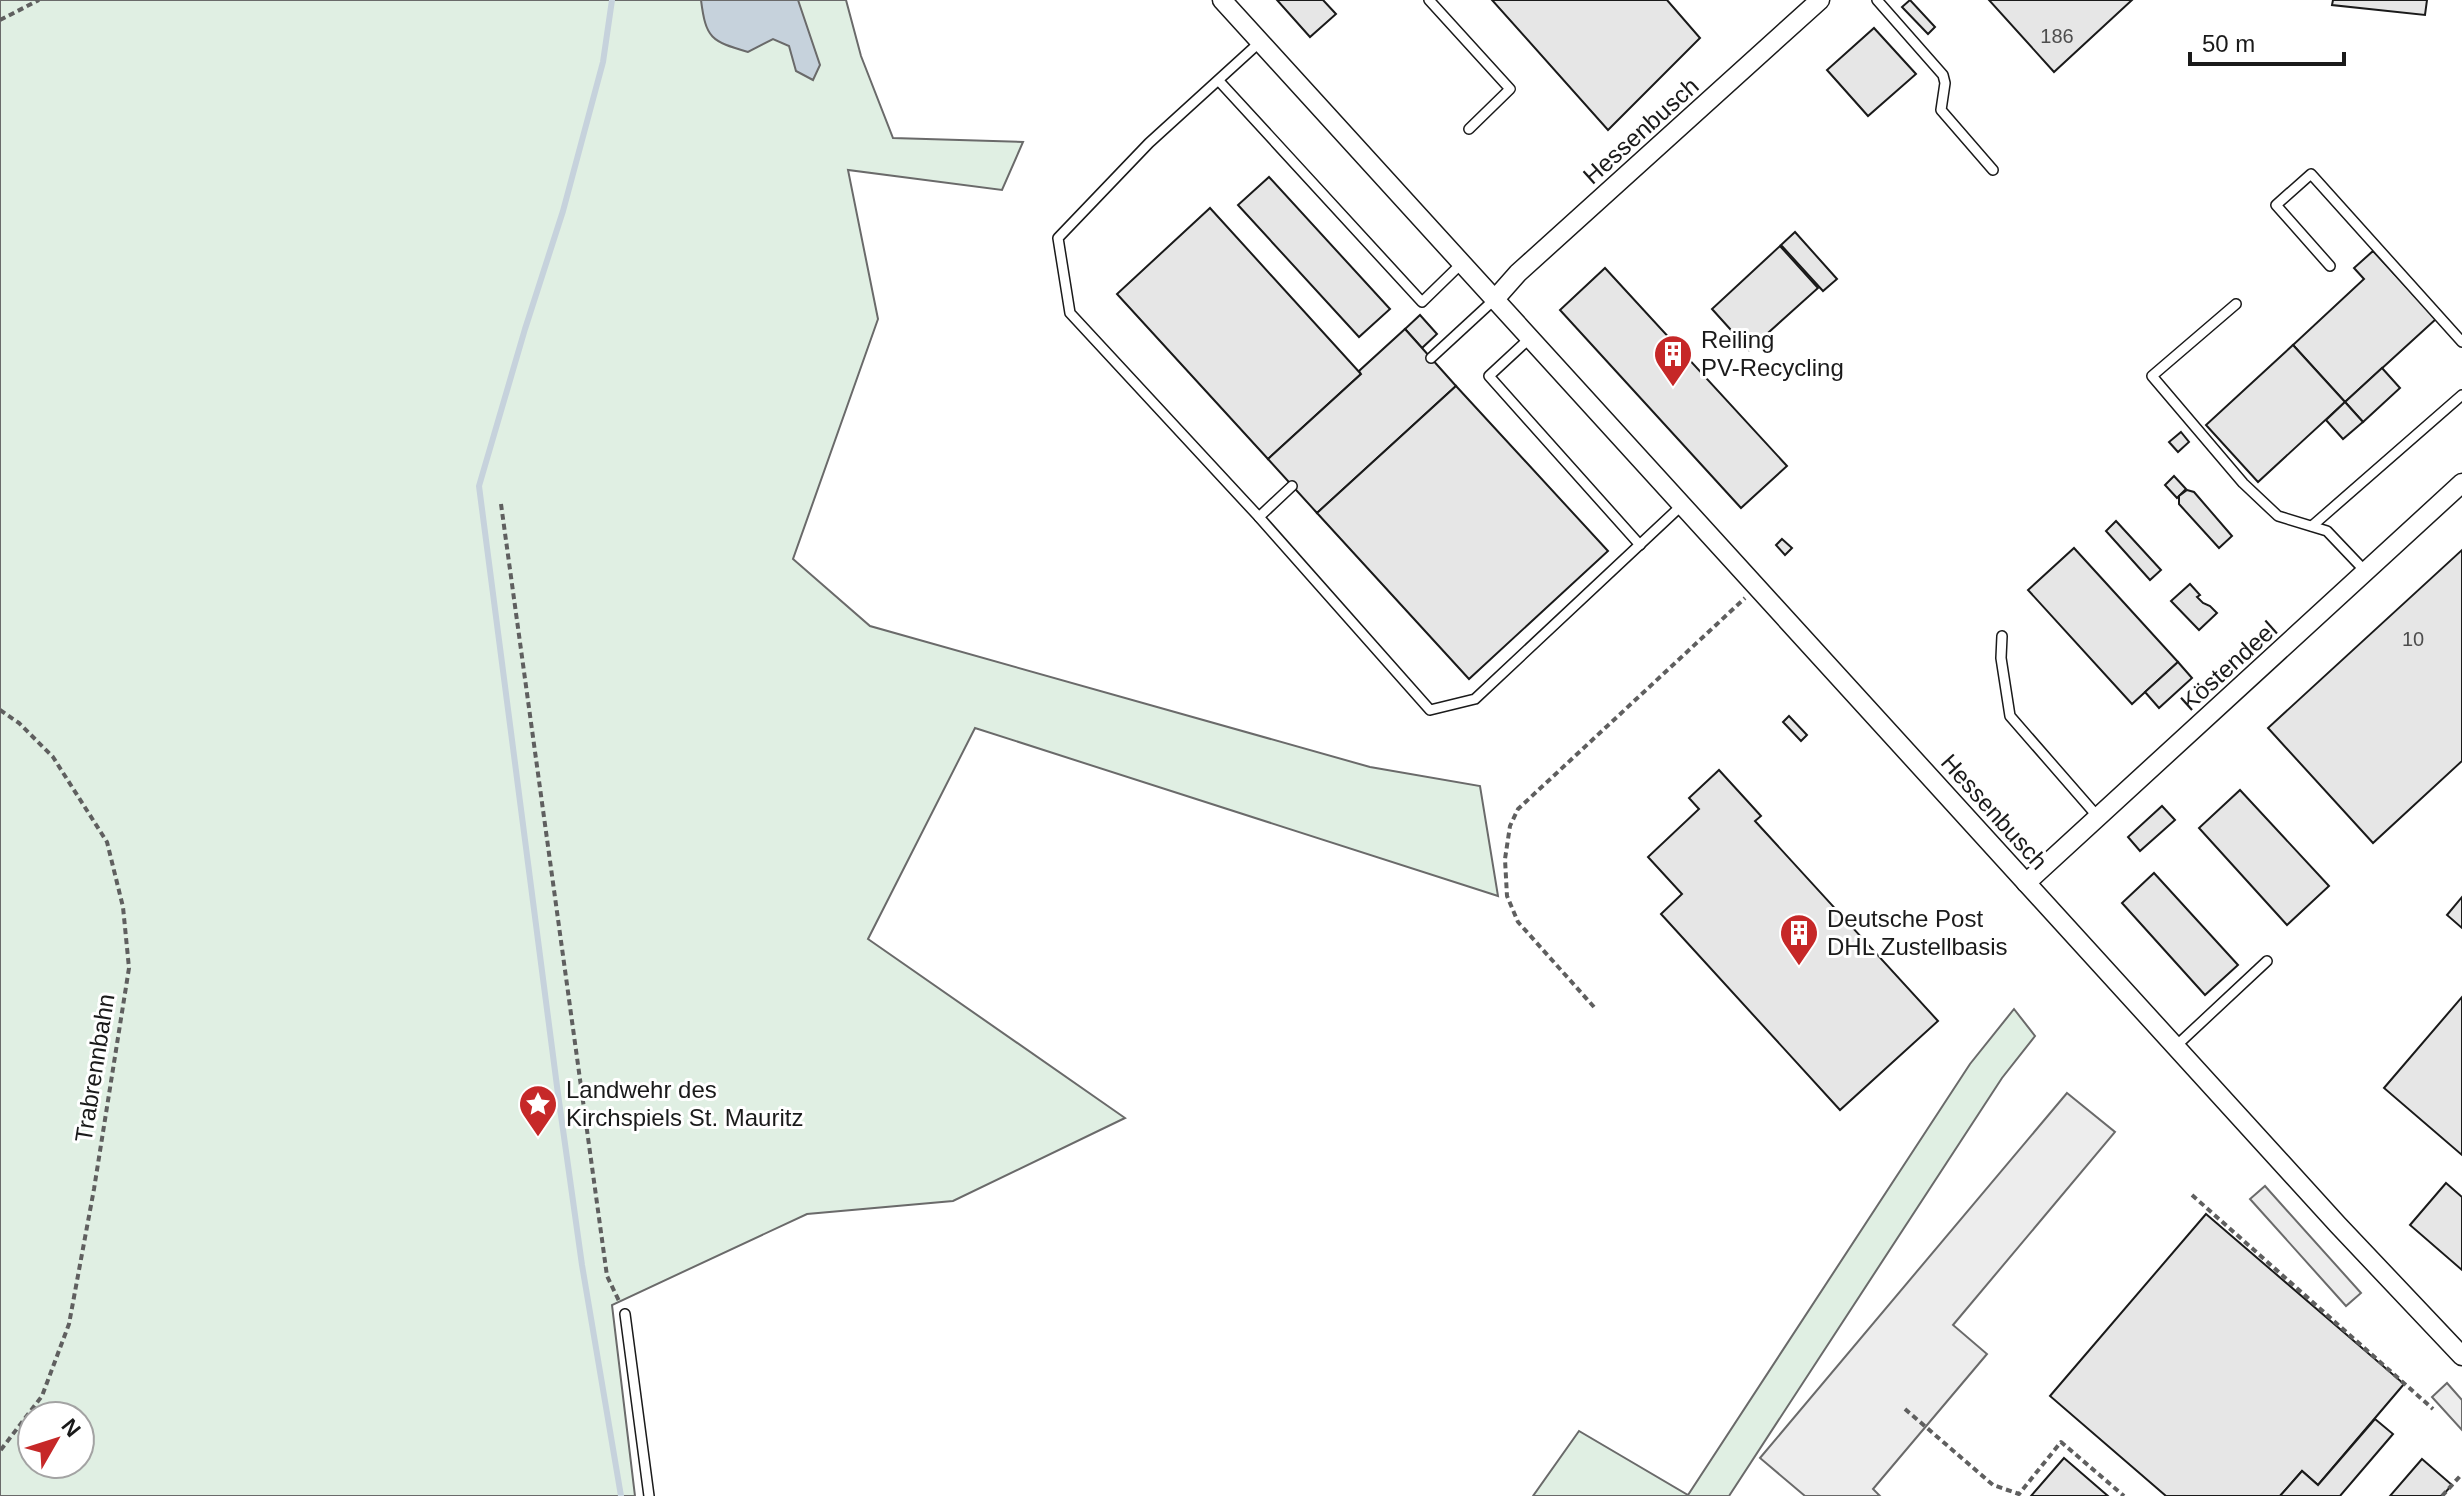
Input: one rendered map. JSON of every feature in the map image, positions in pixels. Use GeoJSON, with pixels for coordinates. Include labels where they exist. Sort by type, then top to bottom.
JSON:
{"type":"FeatureCollection","features":[{"type":"Feature","properties":{"kind":"street","name":"Hessenbusch"},"geometry":{"type":"LineString","coordinates":[[1222,0],[2338,1225],[2462,1356]]}},
{"type":"Feature","properties":{"kind":"street","name":"Hessenbusch"},"geometry":{"type":"LineString","coordinates":[[1495,299],[1518,273],[1820,0]]}},
{"type":"Feature","properties":{"kind":"street","name":"Köstendeel"},"geometry":{"type":"LineString","coordinates":[[2026,883],[2462,483]]}},
{"type":"Feature","properties":{"kind":"lane"},"geometry":{"type":"LineString","coordinates":[[1429,0],[1510,89],[1469,129]]}},
{"type":"Feature","properties":{"kind":"lane"},"geometry":{"type":"LineString","coordinates":[[1877,0],[1943,75],[1945,83],[1941,110],[1993,170]]}},
{"type":"Feature","properties":{"kind":"lane"},"geometry":{"type":"LineString","coordinates":[[1260,42],[1149,143],[1058,238],[1070,313],[1259,517],[1430,710],[1475,699],[1681,506]]}},
{"type":"Feature","properties":{"kind":"lane"},"geometry":{"type":"LineString","coordinates":[[1219,81],[1422,302],[1462,263]]}},
{"type":"Feature","properties":{"kind":"lane"},"geometry":{"type":"LineString","coordinates":[[2330,266],[2276,205],[2311,174],[2462,342]]}},
{"type":"Feature","properties":{"kind":"lane"},"geometry":{"type":"LineString","coordinates":[[1431,358],[1495,299]]}},
{"type":"Feature","properties":{"kind":"lane"},"geometry":{"type":"LineString","coordinates":[[2236,304],[2152,376],[2243,483],[2278,516],[2327,531],[2366,572]]}},
{"type":"Feature","properties":{"kind":"lane"},"geometry":{"type":"LineString","coordinates":[[1530,338],[1489,376],[1640,545]]}},
{"type":"Feature","properties":{"kind":"lane"},"geometry":{"type":"LineString","coordinates":[[2312,526],[2462,395]]}},
{"type":"Feature","properties":{"kind":"lane"},"geometry":{"type":"LineString","coordinates":[[1259,517],[1292,486]]}},
{"type":"Feature","properties":{"kind":"lane"},"geometry":{"type":"LineString","coordinates":[[2002,636],[2001,658],[2010,716],[2098,817]]}},
{"type":"Feature","properties":{"kind":"lane"},"geometry":{"type":"LineString","coordinates":[[2176,1046],[2267,961]]}},
{"type":"Feature","properties":{"kind":"lane"},"geometry":{"type":"LineString","coordinates":[[625,1314],[649,1496]]}},
{"type":"Feature","properties":{"kind":"path"},"geometry":{"type":"LineString","coordinates":[[0,20],[39,0]]}},
{"type":"Feature","properties":{"kind":"path"},"geometry":{"type":"LineString","coordinates":[[501,504],[607,1276],[625,1314]]}},
{"type":"Feature","properties":{"kind":"path"},"geometry":{"type":"LineString","coordinates":[[1594,1007],[1518,922],[1507,896],[1505,859],[1510,826],[1518,809],[1756,588]]}},
{"type":"Feature","properties":{"kind":"path","name":"Trabrennbahn"},"geometry":{"type":"LineString","coordinates":[[0,710],[19,723],[53,757],[107,842],[123,907],[129,968],[69,1324],[42,1396],[0,1451]]}},
{"type":"Feature","properties":{"kind":"path"},"geometry":{"type":"LineString","coordinates":[[2192,1195],[2433,1409]]}},
{"type":"Feature","properties":{"kind":"path"},"geometry":{"type":"LineString","coordinates":[[1905,1409],[1993,1485],[2019,1494],[2061,1442],[2124,1496]]}},
{"type":"Feature","properties":{"kind":"path"},"geometry":{"type":"LineString","coordinates":[[2442,1496],[2462,1474]]}},
{"type":"Feature","properties":{"kind":"green space"},"geometry":{"type":"Polygon","coordinates":[[[0,0],[846,0],[861,56],[893,138],[1023,142],[1002,190],[848,170],[878,319],[793,559],[870,626],[1370,767],[1480,786],[1498,896],[975,728],[868,939],[1125,1118],[953,1201],[807,1214],[612,1305],[635,1496],[0,1496],[0,0]]]}},
{"type":"Feature","properties":{"kind":"green space"},"geometry":{"type":"Polygon","coordinates":[[[2014,1009],[2035,1036],[2002,1078],[1729,1496],[1533,1496],[1579,1431],[1688,1495],[1970,1064],[2014,1009]]]}},
{"type":"Feature","properties":{"kind":"shaded area"},"geometry":{"type":"Polygon","coordinates":[[[701,0],[798,0],[820,65],[813,80],[796,71],[789,46],[773,39],[748,52],[718,41],[708,31],[701,0]]]}},
{"type":"Feature","properties":{"kind":"shaded area"},"geometry":{"type":"Polygon","coordinates":[[[2067,1093],[2115,1132],[1953,1325],[1987,1354],[1873,1489],[1880,1496],[1805,1496],[1760,1458],[2067,1093]]]}},
{"type":"Feature","properties":{"kind":"shaded area"},"geometry":{"type":"Polygon","coordinates":[[[2265,1186],[2361,1293],[2346,1306],[2250,1199],[2265,1186]]]}},
{"type":"Feature","properties":{"kind":"shaded area"},"geometry":{"type":"Polygon","coordinates":[[[2447,1383],[2462,1400],[2462,1430],[2432,1397],[2447,1383]]]}},
{"type":"Feature","properties":{"kind":"building"},"geometry":{"type":"Polygon","coordinates":[[[1277,0],[1323,0],[1336,14],[1310,37],[1277,0]]]}},
{"type":"Feature","properties":{"kind":"building"},"geometry":{"type":"Polygon","coordinates":[[[1492,0],[1667,0],[1700,38],[1608,130],[1492,0]]]}},
{"type":"Feature","properties":{"kind":"building"},"geometry":{"type":"Polygon","coordinates":[[[1910,0],[1935,27],[1928,34],[1902,7],[1910,0]]]}},
{"type":"Feature","properties":{"kind":"building"},"geometry":{"type":"Polygon","coordinates":[[[1989,0],[2132,0],[2054,72],[1989,0]]]}},
{"type":"Feature","properties":{"kind":"building"},"geometry":{"type":"Polygon","coordinates":[[[2333,0],[2427,0],[2425,15],[2332,5],[2333,0]]]}},
{"type":"Feature","properties":{"kind":"building"},"geometry":{"type":"Polygon","coordinates":[[[1874,28],[1916,74],[1868,116],[1827,70],[1874,28]]]}},
{"type":"Feature","properties":{"kind":"building"},"geometry":{"type":"Polygon","coordinates":[[[1269,177],[1390,309],[1359,337],[1238,205],[1269,177]]]}},
{"type":"Feature","properties":{"kind":"building"},"geometry":{"type":"Polygon","coordinates":[[[1210,208],[1361,374],[1268,459],[1117,294],[1210,208]]]}},
{"type":"Feature","properties":{"kind":"building"},"geometry":{"type":"Polygon","coordinates":[[[1795,232],[1837,279],[1823,291],[1781,245],[1795,232]]]}},
{"type":"Feature","properties":{"kind":"building"},"geometry":{"type":"Polygon","coordinates":[[[1780,246],[1818,288],[1749,350],[1712,309],[1780,246]]]}},
{"type":"Feature","properties":{"kind":"building"},"geometry":{"type":"Polygon","coordinates":[[[2373,251],[2436,319],[2345,402],[2293,345],[2364,279],[2354,268],[2373,251]]]}},
{"type":"Feature","properties":{"kind":"building","name":"Reiling PV-Recycling"},"geometry":{"type":"Polygon","coordinates":[[[1605,268],[1787,466],[1741,508],[1560,310],[1605,268]]]}},
{"type":"Feature","properties":{"kind":"building"},"geometry":{"type":"Polygon","coordinates":[[[1420,315],[1437,334],[1422,348],[1405,329],[1420,315]]]}},
{"type":"Feature","properties":{"kind":"building"},"geometry":{"type":"Polygon","coordinates":[[[1405,329],[1456,386],[1317,513],[1268,459],[1405,329]]]}},
{"type":"Feature","properties":{"kind":"building"},"geometry":{"type":"Polygon","coordinates":[[[2293,345],[2345,402],[2258,482],[2206,425],[2293,345]]]}},
{"type":"Feature","properties":{"kind":"building"},"geometry":{"type":"Polygon","coordinates":[[[2382,368],[2400,388],[2363,422],[2345,402],[2382,368]]]}},
{"type":"Feature","properties":{"kind":"building"},"geometry":{"type":"Polygon","coordinates":[[[1456,386],[1608,551],[1469,679],[1317,513],[1456,386]]]}},
{"type":"Feature","properties":{"kind":"building"},"geometry":{"type":"Polygon","coordinates":[[[2345,402],[2363,422],[2343,439],[2326,420],[2345,402]]]}},
{"type":"Feature","properties":{"kind":"building"},"geometry":{"type":"Polygon","coordinates":[[[2181,432],[2189,442],[2178,452],[2169,442],[2181,432]]]}},
{"type":"Feature","properties":{"kind":"building"},"geometry":{"type":"Polygon","coordinates":[[[2174,476],[2186,489],[2177,498],[2165,485],[2174,476]]]}},
{"type":"Feature","properties":{"kind":"building"},"geometry":{"type":"Polygon","coordinates":[[[2187,490],[2194,492],[2232,536],[2219,548],[2179,504],[2179,496],[2187,490]]]}},
{"type":"Feature","properties":{"kind":"building"},"geometry":{"type":"Polygon","coordinates":[[[2116,521],[2161,570],[2150,580],[2106,531],[2116,521]]]}},
{"type":"Feature","properties":{"kind":"building"},"geometry":{"type":"Polygon","coordinates":[[[1782,539],[1792,548],[1785,555],[1776,545],[1782,539]]]}},
{"type":"Feature","properties":{"kind":"building"},"geometry":{"type":"Polygon","coordinates":[[[2074,548],[2178,662],[2132,704],[2028,590],[2074,548]]]}},
{"type":"Feature","properties":{"kind":"building"},"geometry":{"type":"Polygon","coordinates":[[[2462,550],[2462,761],[2373,843],[2268,728],[2462,550]]]}},
{"type":"Feature","properties":{"kind":"building"},"geometry":{"type":"Polygon","coordinates":[[[2190,584],[2200,595],[2197,597],[2217,613],[2199,630],[2171,601],[2190,584]]]}},
{"type":"Feature","properties":{"kind":"building"},"geometry":{"type":"Polygon","coordinates":[[[2178,662],[2192,678],[2159,708],[2145,692],[2178,662]]]}},
{"type":"Feature","properties":{"kind":"building"},"geometry":{"type":"Polygon","coordinates":[[[1789,716],[1807,735],[1801,741],[1783,722],[1789,716]]]}},
{"type":"Feature","properties":{"kind":"building","name":"Deutsche Post DHL Zustellbasis"},"geometry":{"type":"Polygon","coordinates":[[[1719,770],[1761,816],[1755,821],[1938,1021],[1840,1110],[1661,914],[1682,894],[1648,857],[1699,809],[1689,798],[1719,770]]]}},
{"type":"Feature","properties":{"kind":"building"},"geometry":{"type":"Polygon","coordinates":[[[2240,790],[2329,886],[2287,925],[2199,828],[2240,790]]]}},
{"type":"Feature","properties":{"kind":"building"},"geometry":{"type":"Polygon","coordinates":[[[2162,806],[2175,820],[2140,851],[2128,837],[2162,806]]]}},
{"type":"Feature","properties":{"kind":"building"},"geometry":{"type":"Polygon","coordinates":[[[2154,873],[2238,965],[2205,995],[2122,903],[2154,873]]]}},
{"type":"Feature","properties":{"kind":"building"},"geometry":{"type":"Polygon","coordinates":[[[2462,897],[2462,928],[2447,915],[2462,897]]]}},
{"type":"Feature","properties":{"kind":"building"},"geometry":{"type":"Polygon","coordinates":[[[2462,997],[2462,1155],[2384,1088],[2462,997]]]}},
{"type":"Feature","properties":{"kind":"building"},"geometry":{"type":"Polygon","coordinates":[[[2446,1183],[2462,1197],[2462,1270],[2410,1225],[2446,1183]]]}},
{"type":"Feature","properties":{"kind":"building"},"geometry":{"type":"Polygon","coordinates":[[[2206,1214],[2404,1384],[2318,1485],[2302,1471],[2280,1496],[2166,1496],[2050,1396],[2206,1214]]]}},
{"type":"Feature","properties":{"kind":"building"},"geometry":{"type":"Polygon","coordinates":[[[2375,1419],[2393,1434],[2340,1496],[2280,1496],[2302,1471],[2318,1485],[2375,1419]]]}},
{"type":"Feature","properties":{"kind":"building"},"geometry":{"type":"Polygon","coordinates":[[[2064,1458],[2108,1496],[2031,1496],[2064,1458]]]}},
{"type":"Feature","properties":{"kind":"building"},"geometry":{"type":"Polygon","coordinates":[[[2422,1459],[2452,1485],[2442,1496],[2390,1496],[2422,1459]]]}},
{"type":"Feature","properties":{"kind":"waterway"},"geometry":{"type":"LineString","coordinates":[[612,0],[603,62],[563,211],[479,486],[582,1265],[621,1496]]}},
{"type":"Feature","properties":{"kind":"place","name":"Reiling PV-Recycling"},"geometry":{"type":"Point","coordinates":[1673,388]}},
{"type":"Feature","properties":{"kind":"place","name":"Deutsche Post DHL Zustellbasis"},"geometry":{"type":"Point","coordinates":[1799,967]}},
{"type":"Feature","properties":{"kind":"place","name":"Landwehr des Kirchspiels St. Mauritz"},"geometry":{"type":"Point","coordinates":[538,1138]}}]}
